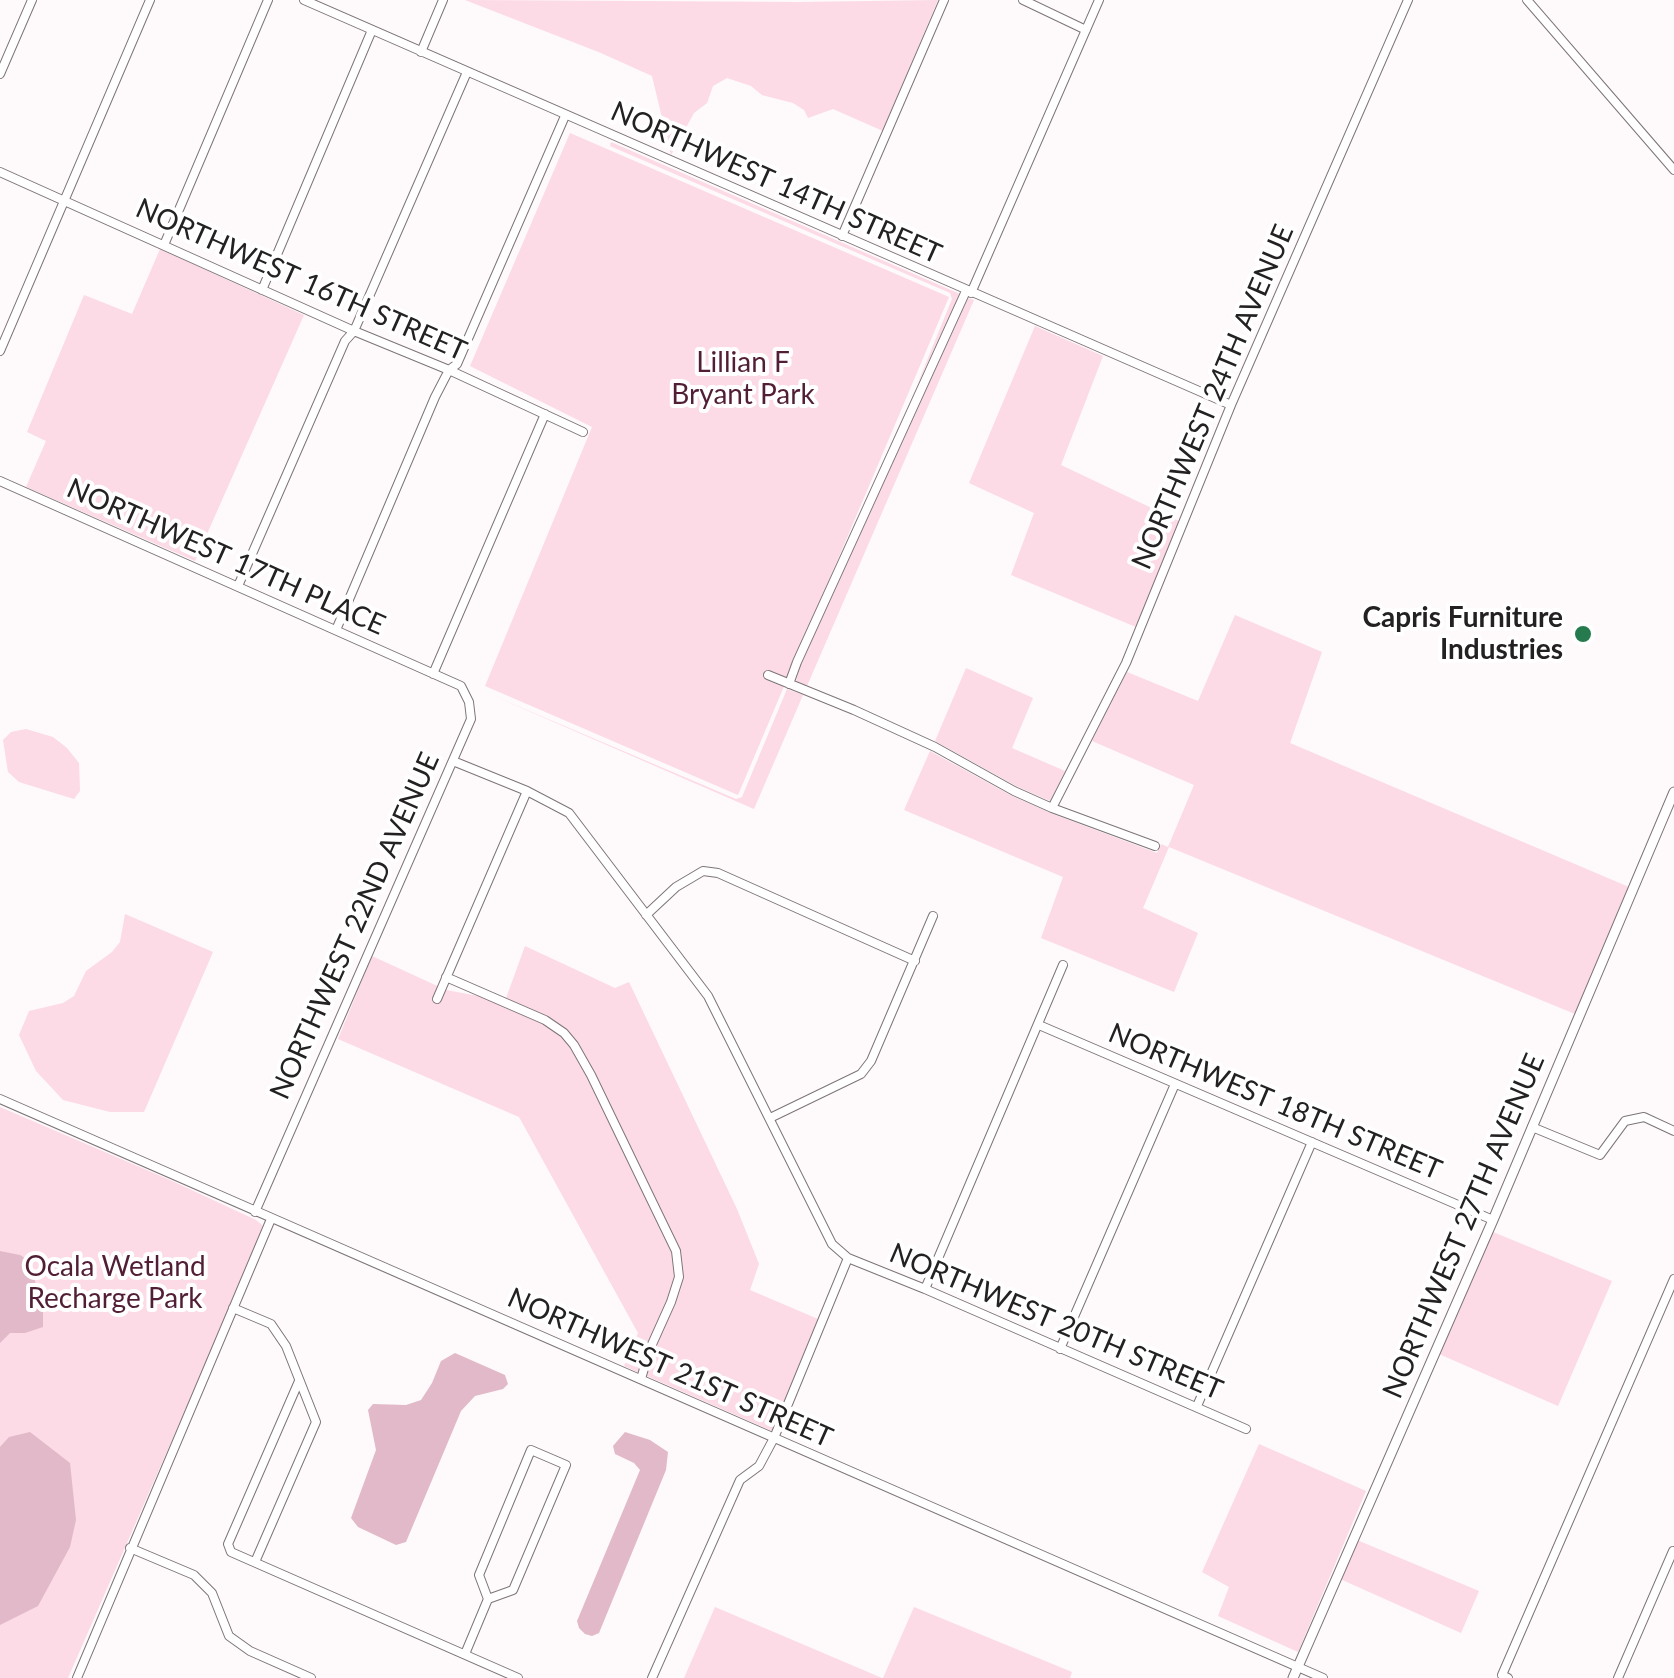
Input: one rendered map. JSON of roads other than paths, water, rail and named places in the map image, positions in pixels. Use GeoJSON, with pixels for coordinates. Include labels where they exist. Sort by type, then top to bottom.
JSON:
{"type":"FeatureCollection","features":[{"type":"Feature","properties":{"kind":"street"},"geometry":{"type":"LineString","coordinates":[[0,74],[32,0]]}},
{"type":"Feature","properties":{"kind":"street"},"geometry":{"type":"LineString","coordinates":[[0,351],[150,0]]}},
{"type":"Feature","properties":{"kind":"street"},"geometry":{"type":"LineString","coordinates":[[164,245],[268,0]]}},
{"type":"Feature","properties":{"kind":"street","name":"NORTHWEST 14TH STREET"},"geometry":{"type":"LineString","coordinates":[[304,0],[1231,405]]}},
{"type":"Feature","properties":{"kind":"street"},"geometry":{"type":"LineString","coordinates":[[420,52],[443,0]]}},
{"type":"Feature","properties":{"kind":"street"},"geometry":{"type":"LineString","coordinates":[[842,236],[944,0]]}},
{"type":"Feature","properties":{"kind":"street"},"geometry":{"type":"LineString","coordinates":[[1023,0],[1086,30]]}},
{"type":"Feature","properties":{"kind":"street"},"geometry":{"type":"LineString","coordinates":[[789,684],[1099,0]]}},
{"type":"Feature","properties":{"kind":"street","name":"NORTHWEST 24TH AVENUE"},"geometry":{"type":"LineString","coordinates":[[1052,808],[1126,664],[1231,405],[1408,0]]}},
{"type":"Feature","properties":{"kind":"street"},"geometry":{"type":"LineString","coordinates":[[1528,0],[1674,170]]}},
{"type":"Feature","properties":{"kind":"street"},"geometry":{"type":"LineString","coordinates":[[262,290],[372,30]]}},
{"type":"Feature","properties":{"kind":"street"},"geometry":{"type":"LineString","coordinates":[[238,586],[467,72]]}},
{"type":"Feature","properties":{"kind":"street"},"geometry":{"type":"LineString","coordinates":[[336,630],[427,415],[449,370],[457,364],[565,116]]}},
{"type":"Feature","properties":{"kind":"street","name":"NORTHWEST 16TH STREET"},"geometry":{"type":"LineString","coordinates":[[0,172],[583,432]]}},
{"type":"Feature","properties":{"kind":"street"},"geometry":{"type":"LineString","coordinates":[[433,674],[545,414]]}},
{"type":"Feature","properties":{"kind":"street","name":"NORTHWEST 17TH PLACE"},"geometry":{"type":"LineString","coordinates":[[0,481],[433,674]]}},
{"type":"Feature","properties":{"kind":"street","name":"NORTHWEST 22ND AVENUE"},"geometry":{"type":"LineString","coordinates":[[254,1212],[471,719],[469,702],[461,686],[433,674]]}},
{"type":"Feature","properties":{"kind":"street"},"geometry":{"type":"LineString","coordinates":[[768,675],[935,747],[1052,808],[1156,846]]}},
{"type":"Feature","properties":{"kind":"street"},"geometry":{"type":"LineString","coordinates":[[453,761],[569,813],[708,996],[832,1244],[848,1258],[774,1438],[759,1466],[740,1480],[652,1678]]}},
{"type":"Feature","properties":{"kind":"street"},"geometry":{"type":"LineString","coordinates":[[436,999],[527,791]]}},
{"type":"Feature","properties":{"kind":"street","name":"NORTHWEST 27TH AVENUE"},"geometry":{"type":"LineString","coordinates":[[1293,1678],[1674,792]]}},
{"type":"Feature","properties":{"kind":"street"},"geometry":{"type":"LineString","coordinates":[[646,915],[676,887],[703,871],[718,873],[915,961]]}},
{"type":"Feature","properties":{"kind":"street"},"geometry":{"type":"LineString","coordinates":[[770,1118],[861,1074],[871,1061],[934,916]]}},
{"type":"Feature","properties":{"kind":"street"},"geometry":{"type":"LineString","coordinates":[[925,1289],[1063,966]]}},
{"type":"Feature","properties":{"kind":"street"},"geometry":{"type":"LineString","coordinates":[[446,977],[545,1020],[564,1033],[591,1075],[676,1251],[679,1277],[640,1380]]}},
{"type":"Feature","properties":{"kind":"street","name":"NORTHWEST 18TH STREET"},"geometry":{"type":"LineString","coordinates":[[1039,1025],[1493,1220]]}},
{"type":"Feature","properties":{"kind":"street"},"geometry":{"type":"LineString","coordinates":[[1060,1348],[1175,1084]]}},
{"type":"Feature","properties":{"kind":"street","name":"NORTHWEST 21ST STREET"},"geometry":{"type":"LineString","coordinates":[[0,1099],[1323,1678]]}},
{"type":"Feature","properties":{"kind":"street"},"geometry":{"type":"LineString","coordinates":[[1532,1127],[1600,1155],[1625,1121],[1644,1118],[1674,1131]]}},
{"type":"Feature","properties":{"kind":"street"},"geometry":{"type":"LineString","coordinates":[[1197,1406],[1312,1142]]}},
{"type":"Feature","properties":{"kind":"street"},"geometry":{"type":"LineString","coordinates":[[76,1678],[271,1219]]}},
{"type":"Feature","properties":{"kind":"street","name":"NORTHWEST 20TH STREET"},"geometry":{"type":"LineString","coordinates":[[848,1258],[1246,1429]]}},
{"type":"Feature","properties":{"kind":"street"},"geometry":{"type":"LineString","coordinates":[[1505,1677],[1673,1279]]}},
{"type":"Feature","properties":{"kind":"street"},"geometry":{"type":"LineString","coordinates":[[233,1308],[271,1324],[286,1346],[316,1422],[255,1562]]}},
{"type":"Feature","properties":{"kind":"street"},"geometry":{"type":"LineString","coordinates":[[300,1381],[228,1544],[231,1552],[518,1678]]}},
{"type":"Feature","properties":{"kind":"street"},"geometry":{"type":"LineString","coordinates":[[464,1654],[488,1599],[479,1575],[531,1450],[566,1465],[513,1590],[488,1599]]}},
{"type":"Feature","properties":{"kind":"street"},"geometry":{"type":"LineString","coordinates":[[130,1548],[194,1575],[212,1593],[229,1636],[250,1651],[311,1678]]}},
{"type":"Feature","properties":{"kind":"street"},"geometry":{"type":"LineString","coordinates":[[1618,1678],[1673,1551]]}},
{"type":"Feature","properties":{"kind":"place","name":"Capris Furniture Industries"},"geometry":{"type":"Point","coordinates":[1583,634]}},
{"type":"Feature","properties":{"kind":"park label","name":"Lillian F Bryant Park"},"geometry":{"type":"Point","coordinates":[743,379]}},
{"type":"Feature","properties":{"kind":"park label","name":"Ocala Wetland Recharge Park"},"geometry":{"type":"Point","coordinates":[115,1283]}}]}
